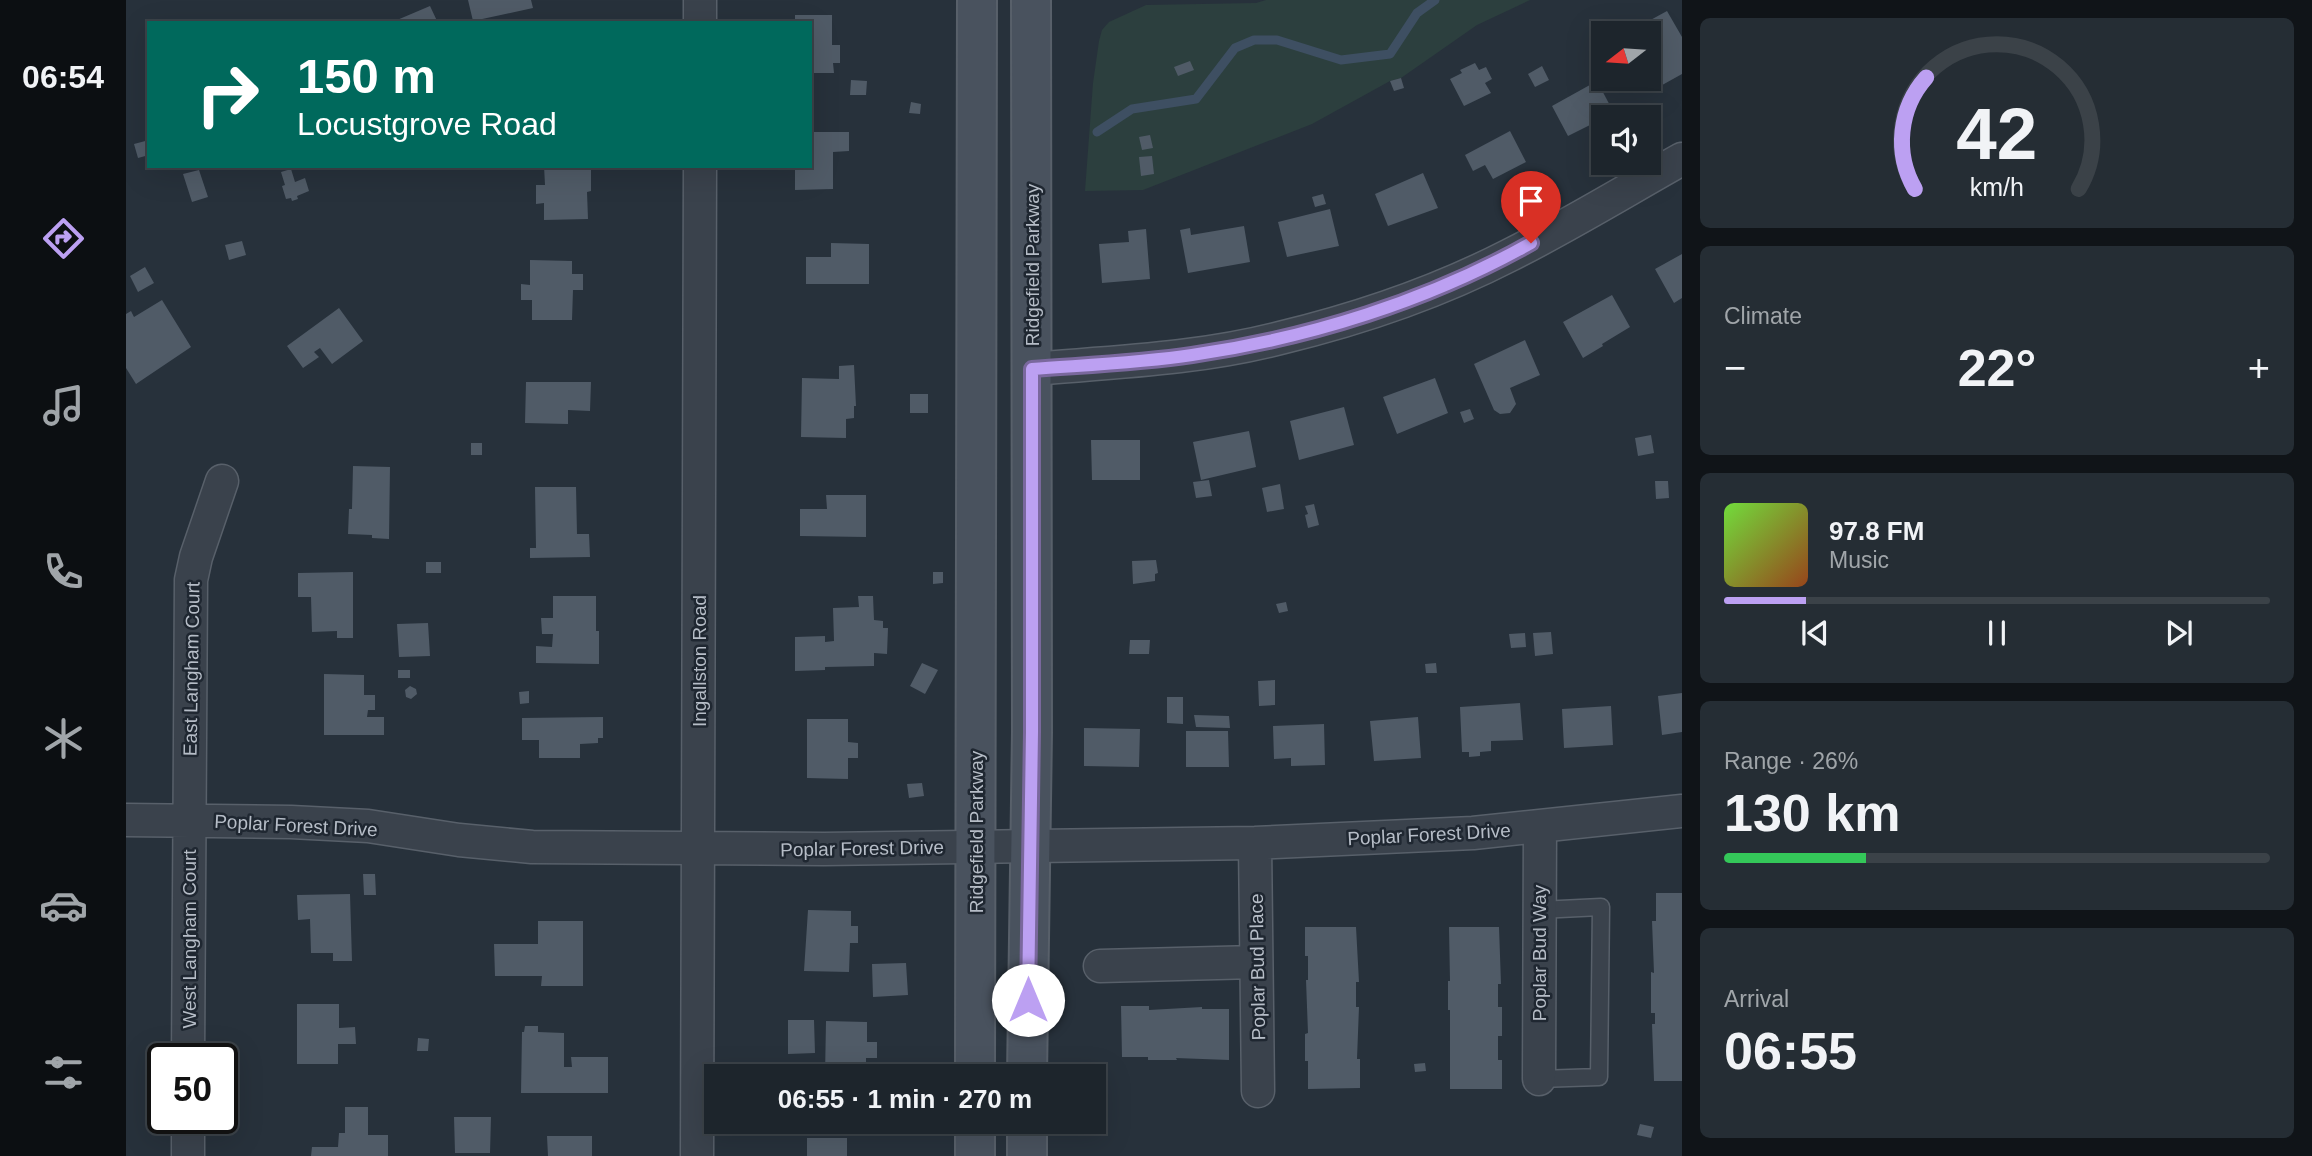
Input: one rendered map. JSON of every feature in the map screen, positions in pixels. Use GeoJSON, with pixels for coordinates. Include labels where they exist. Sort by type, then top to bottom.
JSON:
{"type":"FeatureCollection","features":[{"type":"Feature","properties":{"kind":"main road","name":"Ridgefield Parkway"},"geometry":{"type":"LineString","coordinates":[[975,1064],[977,0]]}},
{"type":"Feature","properties":{"kind":"main road","name":"Ridgefield Parkway"},"geometry":{"type":"LineString","coordinates":[[1027,1064],[1032,732],[1031,0]]}},
{"type":"Feature","properties":{"kind":"main road"},"geometry":{"type":"LineString","coordinates":[[975,1134],[975,1156]]}},
{"type":"Feature","properties":{"kind":"main road"},"geometry":{"type":"LineString","coordinates":[[1027,1134],[1027,1156]]}},
{"type":"Feature","properties":{"kind":"street"},"geometry":{"type":"LineString","coordinates":[[700,0],[700,21]]}},
{"type":"Feature","properties":{"kind":"street"},"geometry":{"type":"LineString","coordinates":[[1032,369],[1191,355],[1278,339],[1360,316],[1446,284],[1509,256],[1682,159]]}},
{"type":"Feature","properties":{"kind":"street","name":"Ingallston Road"},"geometry":{"type":"LineString","coordinates":[[697,1156],[700,168]]}},
{"type":"Feature","properties":{"kind":"street","name":"East Langham Court"},"geometry":{"type":"LineString","coordinates":[[189,820],[191,580],[196,557],[222,481]]}},
{"type":"Feature","properties":{"kind":"street","name":"Poplar Forest Drive"},"geometry":{"type":"LineString","coordinates":[[126,820],[369,826],[459,840],[532,847],[1029,847],[1255,843],[1473,833],[1682,811]]}},
{"type":"Feature","properties":{"kind":"street","name":"West Langham Court"},"geometry":{"type":"LineString","coordinates":[[188,1043],[189,820]]}},
{"type":"Feature","properties":{"kind":"street","name":"Poplar Bud Way"},"geometry":{"type":"LineString","coordinates":[[1539,1079],[1540,827]]}},
{"type":"Feature","properties":{"kind":"street","name":"Poplar Bud Place"},"geometry":{"type":"LineString","coordinates":[[1255,843],[1258,1091]]}},
{"type":"Feature","properties":{"kind":"street"},"geometry":{"type":"LineString","coordinates":[[1100,966],[1256,962]]}},
{"type":"Feature","properties":{"kind":"street"},"geometry":{"type":"LineString","coordinates":[[188,1134],[188,1156]]}},
{"type":"Feature","properties":{"kind":"lane"},"geometry":{"type":"LineString","coordinates":[[1539,910],[1601,907],[1599,1077],[1539,1079]]}},
{"type":"Feature","properties":{"kind":"green space"},"geometry":{"type":"Polygon","coordinates":[[[1266,0],[1530,0],[1477,25],[1401,78],[1390,81],[1312,124],[1143,190],[1085,191],[1093,83],[1099,41],[1102,30],[1109,22],[1146,5],[1256,3],[1266,0]]]}},
{"type":"Feature","properties":{"kind":"building"},"geometry":{"type":"Polygon","coordinates":[[[468,0],[531,0],[533,8],[473,21],[468,0]]]}},
{"type":"Feature","properties":{"kind":"building"},"geometry":{"type":"Polygon","coordinates":[[[430,6],[437,21],[395,21],[430,6]]]}},
{"type":"Feature","properties":{"kind":"building"},"geometry":{"type":"Polygon","coordinates":[[[1667,11],[1682,37],[1682,74],[1661,86],[1661,21],[1649,21],[1667,11]]]}},
{"type":"Feature","properties":{"kind":"building"},"geometry":{"type":"Polygon","coordinates":[[[795,15],[832,15],[832,45],[840,45],[840,63],[833,63],[834,73],[812,73],[812,21],[795,21],[795,15]]]}},
{"type":"Feature","properties":{"kind":"building"},"geometry":{"type":"Polygon","coordinates":[[[1190,61],[1194,70],[1178,76],[1174,67],[1190,61]]]}},
{"type":"Feature","properties":{"kind":"building"},"geometry":{"type":"Polygon","coordinates":[[[1475,63],[1479,70],[1486,67],[1492,79],[1485,83],[1491,93],[1464,106],[1450,79],[1462,73],[1460,70],[1475,63]]]}},
{"type":"Feature","properties":{"kind":"building"},"geometry":{"type":"Polygon","coordinates":[[[1542,66],[1549,80],[1535,87],[1528,74],[1542,66]]]}},
{"type":"Feature","properties":{"kind":"building"},"geometry":{"type":"Polygon","coordinates":[[[1401,78],[1404,88],[1394,91],[1390,81],[1401,78]]]}},
{"type":"Feature","properties":{"kind":"building"},"geometry":{"type":"Polygon","coordinates":[[[851,80],[867,81],[866,95],[850,95],[851,80]]]}},
{"type":"Feature","properties":{"kind":"building"},"geometry":{"type":"Polygon","coordinates":[[[1591,84],[1591,91],[1602,91],[1610,105],[1591,105],[1591,124],[1568,136],[1552,106],[1591,84]]]}},
{"type":"Feature","properties":{"kind":"building"},"geometry":{"type":"Polygon","coordinates":[[[911,102],[921,104],[920,114],[909,113],[911,102]]]}},
{"type":"Feature","properties":{"kind":"building"},"geometry":{"type":"Polygon","coordinates":[[[1510,131],[1526,162],[1493,179],[1485,165],[1473,171],[1465,155],[1510,131]]]}},
{"type":"Feature","properties":{"kind":"building"},"geometry":{"type":"Polygon","coordinates":[[[812,132],[849,132],[849,151],[833,152],[833,189],[795,190],[795,168],[812,168],[812,132]]]}},
{"type":"Feature","properties":{"kind":"building"},"geometry":{"type":"Polygon","coordinates":[[[1150,135],[1153,148],[1142,150],[1139,137],[1150,135]]]}},
{"type":"Feature","properties":{"kind":"building"},"geometry":{"type":"Polygon","coordinates":[[[147,141],[147,156],[138,158],[134,144],[147,141]]]}},
{"type":"Feature","properties":{"kind":"building"},"geometry":{"type":"Polygon","coordinates":[[[1152,156],[1154,174],[1141,176],[1139,157],[1152,156]]]}},
{"type":"Feature","properties":{"kind":"building"},"geometry":{"type":"Polygon","coordinates":[[[544,168],[591,168],[591,191],[587,192],[588,219],[544,220],[544,203],[536,204],[536,185],[545,185],[544,168]]]}},
{"type":"Feature","properties":{"kind":"building"},"geometry":{"type":"Polygon","coordinates":[[[291,169],[295,182],[305,178],[309,191],[292,201],[291,198],[286,199],[281,172],[291,169]]]}},
{"type":"Feature","properties":{"kind":"building"},"geometry":{"type":"Polygon","coordinates":[[[199,170],[208,197],[192,202],[183,174],[199,170]]]}},
{"type":"Feature","properties":{"kind":"building"},"geometry":{"type":"Polygon","coordinates":[[[1423,173],[1438,208],[1388,226],[1375,194],[1423,173]]]}},
{"type":"Feature","properties":{"kind":"building"},"geometry":{"type":"Polygon","coordinates":[[[1323,194],[1326,204],[1315,207],[1312,197],[1323,194]]]}},
{"type":"Feature","properties":{"kind":"building"},"geometry":{"type":"Polygon","coordinates":[[[1330,209],[1339,246],[1287,257],[1278,222],[1330,209]]]}},
{"type":"Feature","properties":{"kind":"building"},"geometry":{"type":"Polygon","coordinates":[[[1244,226],[1250,262],[1188,273],[1180,230],[1190,228],[1191,235],[1244,226]]]}},
{"type":"Feature","properties":{"kind":"building"},"geometry":{"type":"Polygon","coordinates":[[[1146,229],[1150,279],[1102,283],[1099,244],[1129,242],[1128,231],[1146,229]]]}},
{"type":"Feature","properties":{"kind":"building"},"geometry":{"type":"Polygon","coordinates":[[[242,241],[246,255],[229,260],[225,245],[242,241]]]}},
{"type":"Feature","properties":{"kind":"building"},"geometry":{"type":"Polygon","coordinates":[[[831,243],[869,244],[869,284],[806,284],[806,257],[831,257],[831,243]]]}},
{"type":"Feature","properties":{"kind":"building"},"geometry":{"type":"Polygon","coordinates":[[[1682,254],[1682,298],[1674,303],[1655,269],[1682,254]]]}},
{"type":"Feature","properties":{"kind":"building"},"geometry":{"type":"Polygon","coordinates":[[[530,260],[572,261],[572,274],[583,274],[583,290],[573,290],[572,320],[532,320],[532,300],[521,300],[521,284],[530,285],[530,260]]]}},
{"type":"Feature","properties":{"kind":"building"},"geometry":{"type":"Polygon","coordinates":[[[145,267],[154,283],[138,292],[130,276],[145,267]]]}},
{"type":"Feature","properties":{"kind":"building"},"geometry":{"type":"Polygon","coordinates":[[[1612,295],[1630,327],[1583,358],[1563,322],[1612,295]]]}},
{"type":"Feature","properties":{"kind":"building"},"geometry":{"type":"Polygon","coordinates":[[[162,300],[191,347],[136,384],[126,368],[126,314],[131,311],[134,317],[162,300]]]}},
{"type":"Feature","properties":{"kind":"building"},"geometry":{"type":"Polygon","coordinates":[[[339,308],[363,341],[332,364],[320,348],[314,352],[319,357],[303,368],[287,346],[339,308]]]}},
{"type":"Feature","properties":{"kind":"building"},"geometry":{"type":"Polygon","coordinates":[[[1525,340],[1540,375],[1510,388],[1516,404],[1510,413],[1500,414],[1494,410],[1474,364],[1525,340]]]}},
{"type":"Feature","properties":{"kind":"building"},"geometry":{"type":"Polygon","coordinates":[[[854,365],[856,406],[854,418],[846,419],[846,438],[801,437],[802,378],[839,379],[839,366],[854,365]]]}},
{"type":"Feature","properties":{"kind":"building"},"geometry":{"type":"Polygon","coordinates":[[[1435,378],[1448,413],[1397,434],[1383,397],[1435,378]]]}},
{"type":"Feature","properties":{"kind":"building"},"geometry":{"type":"Polygon","coordinates":[[[526,382],[591,382],[590,411],[568,410],[568,424],[525,423],[526,382]]]}},
{"type":"Feature","properties":{"kind":"building"},"geometry":{"type":"Polygon","coordinates":[[[910,394],[928,394],[928,413],[910,413],[910,394]]]}},
{"type":"Feature","properties":{"kind":"building"},"geometry":{"type":"Polygon","coordinates":[[[1344,407],[1354,445],[1299,460],[1290,421],[1344,407]]]}},
{"type":"Feature","properties":{"kind":"building"},"geometry":{"type":"Polygon","coordinates":[[[1470,409],[1474,419],[1464,423],[1460,412],[1470,409]]]}},
{"type":"Feature","properties":{"kind":"building"},"geometry":{"type":"Polygon","coordinates":[[[1249,431],[1256,467],[1201,480],[1193,442],[1249,431]]]}},
{"type":"Feature","properties":{"kind":"building"},"geometry":{"type":"Polygon","coordinates":[[[1651,435],[1654,453],[1638,456],[1635,438],[1651,435]]]}},
{"type":"Feature","properties":{"kind":"building"},"geometry":{"type":"Polygon","coordinates":[[[1091,440],[1140,440],[1140,480],[1092,480],[1091,440]]]}},
{"type":"Feature","properties":{"kind":"building"},"geometry":{"type":"Polygon","coordinates":[[[471,443],[482,443],[482,455],[471,455],[471,443]]]}},
{"type":"Feature","properties":{"kind":"building"},"geometry":{"type":"Polygon","coordinates":[[[353,466],[390,467],[389,539],[348,534],[349,509],[352,509],[353,466]]]}},
{"type":"Feature","properties":{"kind":"building"},"geometry":{"type":"Polygon","coordinates":[[[1209,480],[1212,496],[1196,498],[1193,482],[1209,480]]]}},
{"type":"Feature","properties":{"kind":"building"},"geometry":{"type":"Polygon","coordinates":[[[1655,481],[1668,481],[1669,498],[1656,499],[1655,481]]]}},
{"type":"Feature","properties":{"kind":"building"},"geometry":{"type":"Polygon","coordinates":[[[1280,484],[1284,509],[1267,512],[1262,488],[1280,484]]]}},
{"type":"Feature","properties":{"kind":"building"},"geometry":{"type":"Polygon","coordinates":[[[535,487],[576,487],[577,534],[589,534],[590,557],[530,558],[530,548],[536,548],[535,487]]]}},
{"type":"Feature","properties":{"kind":"building"},"geometry":{"type":"Polygon","coordinates":[[[826,495],[866,495],[866,537],[800,536],[800,509],[827,509],[826,495]]]}},
{"type":"Feature","properties":{"kind":"building"},"geometry":{"type":"Polygon","coordinates":[[[1314,504],[1319,525],[1308,528],[1305,506],[1314,504]]]}},
{"type":"Feature","properties":{"kind":"building"},"geometry":{"type":"Polygon","coordinates":[[[1156,560],[1158,573],[1155,574],[1155,581],[1133,584],[1132,561],[1156,560]]]}},
{"type":"Feature","properties":{"kind":"building"},"geometry":{"type":"Polygon","coordinates":[[[426,562],[441,562],[441,573],[426,573],[426,562]]]}},
{"type":"Feature","properties":{"kind":"building"},"geometry":{"type":"Polygon","coordinates":[[[353,572],[353,638],[337,638],[337,631],[312,632],[311,597],[298,597],[298,573],[353,572]]]}},
{"type":"Feature","properties":{"kind":"building"},"geometry":{"type":"Polygon","coordinates":[[[933,572],[943,572],[943,583],[933,584],[933,572]]]}},
{"type":"Feature","properties":{"kind":"building"},"geometry":{"type":"Polygon","coordinates":[[[553,596],[596,596],[599,664],[536,663],[536,646],[552,647],[553,634],[542,634],[541,618],[553,618],[553,596]]]}},
{"type":"Feature","properties":{"kind":"building"},"geometry":{"type":"Polygon","coordinates":[[[858,596],[873,596],[874,620],[883,621],[883,628],[888,628],[887,654],[874,653],[874,666],[795,671],[795,637],[825,636],[825,642],[834,641],[833,608],[859,607],[858,596]]]}},
{"type":"Feature","properties":{"kind":"building"},"geometry":{"type":"Polygon","coordinates":[[[1286,602],[1288,611],[1279,613],[1276,604],[1286,602]]]}},
{"type":"Feature","properties":{"kind":"building"},"geometry":{"type":"Polygon","coordinates":[[[428,623],[430,656],[399,657],[397,624],[428,623]]]}},
{"type":"Feature","properties":{"kind":"building"},"geometry":{"type":"Polygon","coordinates":[[[1551,632],[1553,654],[1535,656],[1533,633],[1551,632]]]}},
{"type":"Feature","properties":{"kind":"building"},"geometry":{"type":"Polygon","coordinates":[[[1525,633],[1526,647],[1511,648],[1509,634],[1525,633]]]}},
{"type":"Feature","properties":{"kind":"building"},"geometry":{"type":"Polygon","coordinates":[[[1130,640],[1150,640],[1149,654],[1129,654],[1130,640]]]}},
{"type":"Feature","properties":{"kind":"building"},"geometry":{"type":"Polygon","coordinates":[[[922,663],[938,670],[925,694],[910,686],[922,663]]]}},
{"type":"Feature","properties":{"kind":"building"},"geometry":{"type":"Polygon","coordinates":[[[1436,663],[1437,673],[1426,673],[1425,664],[1436,663]]]}},
{"type":"Feature","properties":{"kind":"building"},"geometry":{"type":"Polygon","coordinates":[[[398,670],[410,670],[410,678],[398,678],[398,670]]]}},
{"type":"Feature","properties":{"kind":"building"},"geometry":{"type":"Polygon","coordinates":[[[324,674],[364,675],[364,695],[375,695],[375,710],[368,710],[367,717],[384,717],[384,735],[324,735],[324,674]]]}},
{"type":"Feature","properties":{"kind":"building"},"geometry":{"type":"Polygon","coordinates":[[[1275,680],[1275,705],[1259,706],[1258,681],[1275,680]]]}},
{"type":"Feature","properties":{"kind":"building"},"geometry":{"type":"Polygon","coordinates":[[[410,686],[416,689],[417,694],[411,699],[406,697],[405,690],[410,686]]]}},
{"type":"Feature","properties":{"kind":"building"},"geometry":{"type":"Polygon","coordinates":[[[529,691],[529,703],[520,704],[519,692],[529,691]]]}},
{"type":"Feature","properties":{"kind":"building"},"geometry":{"type":"Polygon","coordinates":[[[1682,693],[1682,732],[1662,735],[1658,696],[1682,693]]]}},
{"type":"Feature","properties":{"kind":"building"},"geometry":{"type":"Polygon","coordinates":[[[1167,697],[1183,697],[1183,724],[1167,723],[1167,697]]]}},
{"type":"Feature","properties":{"kind":"building"},"geometry":{"type":"Polygon","coordinates":[[[1520,703],[1523,740],[1491,741],[1491,751],[1480,752],[1480,756],[1469,757],[1469,752],[1462,752],[1460,707],[1520,703]]]}},
{"type":"Feature","properties":{"kind":"building"},"geometry":{"type":"Polygon","coordinates":[[[1611,706],[1613,745],[1564,748],[1562,709],[1611,706]]]}},
{"type":"Feature","properties":{"kind":"building"},"geometry":{"type":"Polygon","coordinates":[[[1194,715],[1229,716],[1230,728],[1196,727],[1194,715]]]}},
{"type":"Feature","properties":{"kind":"building"},"geometry":{"type":"Polygon","coordinates":[[[603,717],[603,738],[598,738],[598,743],[580,744],[580,758],[539,758],[539,740],[522,740],[522,718],[603,717]]]}},
{"type":"Feature","properties":{"kind":"building"},"geometry":{"type":"Polygon","coordinates":[[[1418,717],[1421,758],[1374,761],[1370,721],[1418,717]]]}},
{"type":"Feature","properties":{"kind":"building"},"geometry":{"type":"Polygon","coordinates":[[[807,719],[848,719],[848,742],[858,743],[858,758],[848,758],[848,779],[807,778],[807,719]]]}},
{"type":"Feature","properties":{"kind":"building"},"geometry":{"type":"Polygon","coordinates":[[[1324,724],[1325,765],[1291,766],[1291,758],[1274,759],[1273,726],[1324,724]]]}},
{"type":"Feature","properties":{"kind":"building"},"geometry":{"type":"Polygon","coordinates":[[[1084,728],[1140,729],[1139,767],[1084,766],[1084,728]]]}},
{"type":"Feature","properties":{"kind":"building"},"geometry":{"type":"Polygon","coordinates":[[[1186,731],[1228,731],[1229,767],[1186,767],[1186,731]]]}},
{"type":"Feature","properties":{"kind":"building"},"geometry":{"type":"Polygon","coordinates":[[[922,783],[924,796],[909,798],[907,784],[922,783]]]}},
{"type":"Feature","properties":{"kind":"building"},"geometry":{"type":"Polygon","coordinates":[[[363,874],[375,874],[376,895],[364,895],[363,874]]]}},
{"type":"Feature","properties":{"kind":"building"},"geometry":{"type":"Polygon","coordinates":[[[1656,893],[1682,893],[1682,1081],[1654,1081],[1652,1024],[1655,1024],[1655,1013],[1651,1013],[1651,972],[1654,973],[1652,921],[1656,921],[1656,893]]]}},
{"type":"Feature","properties":{"kind":"building"},"geometry":{"type":"Polygon","coordinates":[[[350,894],[352,961],[333,961],[333,953],[311,953],[310,919],[298,920],[297,895],[350,894]]]}},
{"type":"Feature","properties":{"kind":"building"},"geometry":{"type":"Polygon","coordinates":[[[808,910],[851,911],[851,926],[858,926],[858,943],[850,943],[849,972],[804,971],[808,910]]]}},
{"type":"Feature","properties":{"kind":"building"},"geometry":{"type":"Polygon","coordinates":[[[538,921],[583,921],[583,986],[541,986],[542,976],[495,976],[494,944],[538,944],[538,921]]]}},
{"type":"Feature","properties":{"kind":"building"},"geometry":{"type":"Polygon","coordinates":[[[1305,927],[1356,927],[1359,982],[1356,982],[1356,1007],[1359,1007],[1357,1059],[1360,1059],[1360,1088],[1308,1089],[1308,1061],[1305,1061],[1305,1034],[1308,1033],[1308,956],[1305,956],[1305,927]]]}},
{"type":"Feature","properties":{"kind":"building"},"geometry":{"type":"Polygon","coordinates":[[[1449,927],[1499,927],[1501,984],[1498,984],[1498,1007],[1502,1007],[1502,1036],[1498,1036],[1498,1060],[1502,1060],[1502,1089],[1450,1089],[1449,927]]]}},
{"type":"Feature","properties":{"kind":"building"},"geometry":{"type":"Polygon","coordinates":[[[906,963],[908,995],[873,997],[872,964],[906,963]]]}},
{"type":"Feature","properties":{"kind":"building"},"geometry":{"type":"Polygon","coordinates":[[[297,1004],[339,1004],[339,1028],[355,1027],[356,1044],[338,1044],[338,1064],[297,1064],[297,1004]]]}},
{"type":"Feature","properties":{"kind":"building"},"geometry":{"type":"Polygon","coordinates":[[[1121,1006],[1149,1006],[1149,1010],[1202,1007],[1229,1009],[1229,1060],[1148,1060],[1148,1057],[1122,1057],[1121,1006]]]}},
{"type":"Feature","properties":{"kind":"building"},"geometry":{"type":"Polygon","coordinates":[[[788,1020],[814,1020],[815,1053],[788,1054],[788,1020]]]}},
{"type":"Feature","properties":{"kind":"building"},"geometry":{"type":"Polygon","coordinates":[[[826,1021],[867,1022],[867,1042],[877,1042],[877,1058],[866,1058],[866,1064],[825,1064],[826,1021]]]}},
{"type":"Feature","properties":{"kind":"building"},"geometry":{"type":"Polygon","coordinates":[[[525,1026],[538,1026],[538,1032],[564,1033],[564,1067],[572,1067],[571,1057],[608,1057],[608,1093],[521,1093],[522,1032],[525,1026]]]}},
{"type":"Feature","properties":{"kind":"building"},"geometry":{"type":"Polygon","coordinates":[[[418,1038],[429,1039],[428,1051],[417,1051],[418,1038]]]}},
{"type":"Feature","properties":{"kind":"building"},"geometry":{"type":"Polygon","coordinates":[[[1425,1063],[1426,1071],[1415,1072],[1414,1064],[1425,1063]]]}},
{"type":"Feature","properties":{"kind":"building"},"geometry":{"type":"Polygon","coordinates":[[[345,1107],[368,1107],[368,1135],[388,1135],[388,1156],[311,1156],[312,1147],[338,1147],[339,1133],[345,1133],[345,1107]]]}},
{"type":"Feature","properties":{"kind":"building"},"geometry":{"type":"Polygon","coordinates":[[[454,1117],[491,1117],[490,1153],[455,1153],[454,1117]]]}},
{"type":"Feature","properties":{"kind":"building"},"geometry":{"type":"Polygon","coordinates":[[[1640,1124],[1654,1127],[1651,1138],[1637,1135],[1640,1124]]]}},
{"type":"Feature","properties":{"kind":"building"},"geometry":{"type":"Polygon","coordinates":[[[547,1136],[592,1136],[592,1156],[548,1156],[547,1136]]]}},
{"type":"Feature","properties":{"kind":"building"},"geometry":{"type":"Polygon","coordinates":[[[807,1138],[847,1138],[847,1156],[807,1156],[807,1138]]]}},
{"type":"Feature","properties":{"kind":"waterway"},"geometry":{"type":"LineString","coordinates":[[1097,132],[1132,109],[1196,99],[1235,48],[1254,40],[1277,40],[1341,60],[1390,54],[1417,13],[1435,0]]}},
{"type":"Feature","properties":{"kind":"route"},"geometry":{"type":"LineString","coordinates":[[1028,1000],[1032,732],[1032,369],[1191,355],[1278,339],[1360,316],[1446,284],[1509,256],[1531,243]]}}]}
